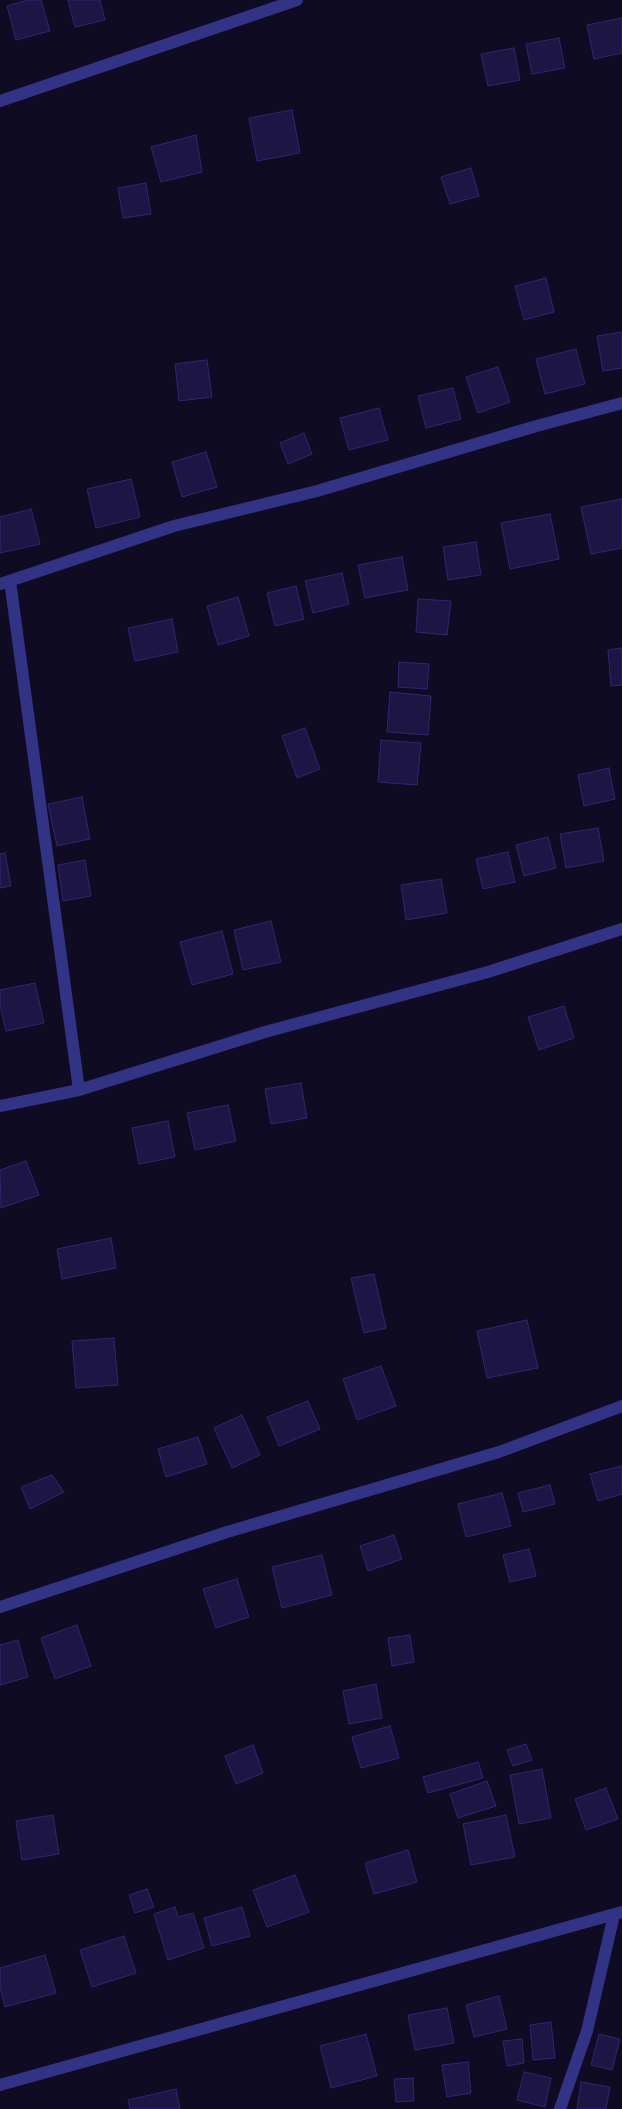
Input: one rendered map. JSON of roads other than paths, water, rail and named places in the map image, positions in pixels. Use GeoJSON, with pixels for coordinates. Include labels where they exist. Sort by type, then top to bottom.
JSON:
{"type":"FeatureCollection","features":[{"type":"Feature","properties":{"kind":"street"},"geometry":{"type":"LineString","coordinates":[[0,101],[297,0]]}},
{"type":"Feature","properties":{"kind":"street"},"geometry":{"type":"LineString","coordinates":[[79,1090],[5,582],[174,526],[317,491],[532,427],[622,403]]}},
{"type":"Feature","properties":{"kind":"street"},"geometry":{"type":"LineString","coordinates":[[0,1106],[79,1090],[266,1032],[488,972],[622,929]]}},
{"type":"Feature","properties":{"kind":"street"},"geometry":{"type":"LineString","coordinates":[[0,1607],[227,1532],[499,1452],[622,1406]]}},
{"type":"Feature","properties":{"kind":"street"},"geometry":{"type":"LineString","coordinates":[[0,2085],[618,1913]]}},
{"type":"Feature","properties":{"kind":"street"},"geometry":{"type":"LineString","coordinates":[[560,2109],[587,2031],[618,1913]]}}]}
